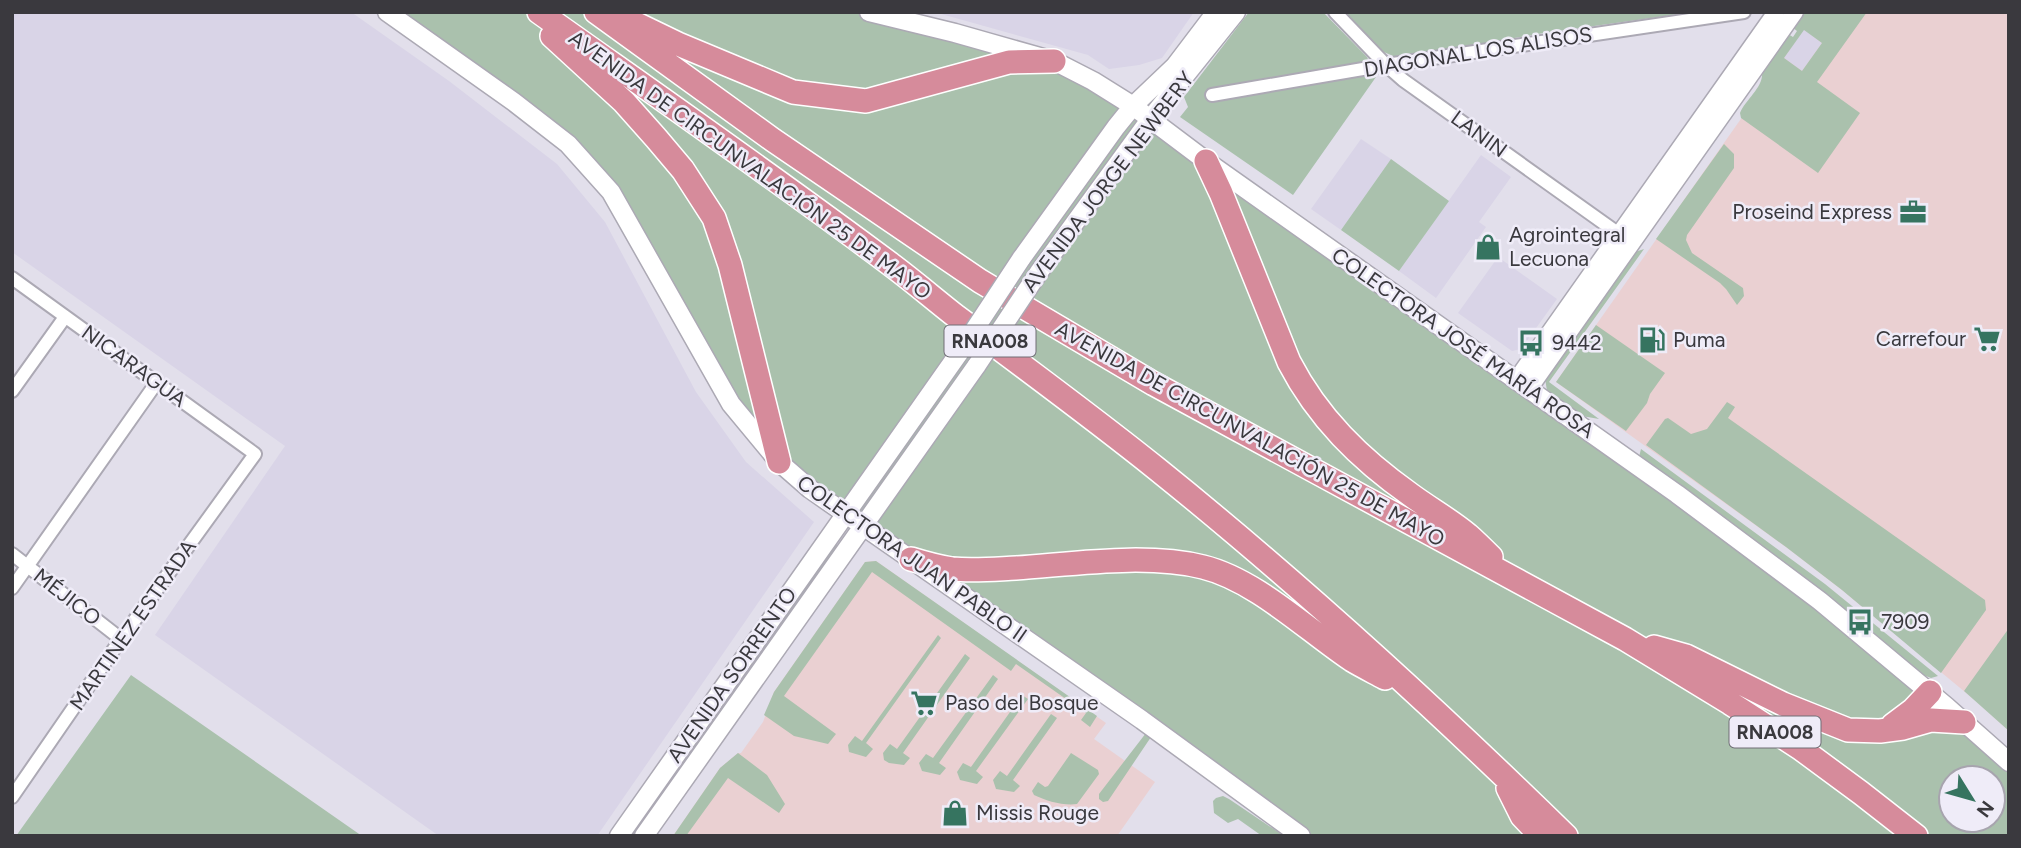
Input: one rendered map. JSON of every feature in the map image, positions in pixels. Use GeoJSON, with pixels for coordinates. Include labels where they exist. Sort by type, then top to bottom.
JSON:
{"type":"FeatureCollection","features":[{"type":"Feature","properties":{"kind":"highway"},"geometry":{"type":"LineString","coordinates":[[532,12],[551,35],[624,102],[656,138],[683,170],[714,218],[730,265],[779,462]]}},
{"type":"Feature","properties":{"kind":"highway","name":"AVENIDA DE CIRCUNVALACIÓN 25 DE MAYO"},"geometry":{"type":"LineString","coordinates":[[539,12],[893,266],[1159,470],[1420,697],[1566,836]]}},
{"type":"Feature","properties":{"kind":"highway","name":"AVENIDA DE CIRCUNVALACIÓN 25 DE MAYO"},"geometry":{"type":"LineString","coordinates":[[596,12],[773,140],[980,281],[1154,384],[1625,639],[1800,748],[1916,836]]}},
{"type":"Feature","properties":{"kind":"highway"},"geometry":{"type":"LineString","coordinates":[[612,12],[678,44],[793,92],[866,101],[1009,62],[1054,61]]}},
{"type":"Feature","properties":{"kind":"highway"},"geometry":{"type":"LineString","coordinates":[[1206,161],[1215,176],[1289,362],[1315,406],[1373,466],[1468,535],[1511,576]]}},
{"type":"Feature","properties":{"kind":"highway"},"geometry":{"type":"LineString","coordinates":[[911,559],[952,569],[980,570],[1141,561],[1171,562],[1205,568],[1260,594],[1353,661],[1420,697]]}},
{"type":"Feature","properties":{"kind":"highway"},"geometry":{"type":"LineString","coordinates":[[1625,639],[1686,656],[1783,705],[1848,730],[1880,731],[1931,720],[1964,722]]}},
{"type":"Feature","properties":{"kind":"highway"},"geometry":{"type":"LineString","coordinates":[[1880,731],[1906,717],[1930,692]]}},
{"type":"Feature","properties":{"kind":"highway"},"geometry":{"type":"LineString","coordinates":[[1498,769],[1522,816],[1541,836]]}},
{"type":"Feature","properties":{"kind":"main road","name":"COLECTORA JUAN PABLO II"},"geometry":{"type":"LineString","coordinates":[[387,12],[514,102],[568,144],[611,191],[731,404],[779,462],[810,489],[1142,720],[1301,836]]}},
{"type":"Feature","properties":{"kind":"main road","name":"COLECTORA JOSÉ MARÍA ROSA"},"geometry":{"type":"LineString","coordinates":[[869,12],[1054,61],[1133,106],[1206,161],[1677,494],[1809,593],[1930,692],[2009,762]]}},
{"type":"Feature","properties":{"kind":"main road","name":"AVENIDA JORGE NEWBERY"},"geometry":{"type":"LineString","coordinates":[[845,514],[1115,127],[1175,66],[1216,12]]}},
{"type":"Feature","properties":{"kind":"main road","name":"AVENIDA JORGE NEWBERY"},"geometry":{"type":"LineString","coordinates":[[863,526],[1039,272],[1151,118],[1236,12]]}},
{"type":"Feature","properties":{"kind":"main road","name":"AVENIDA SORRENTO"},"geometry":{"type":"LineString","coordinates":[[619,836],[845,514]]}},
{"type":"Feature","properties":{"kind":"main road","name":"AVENIDA SORRENTO"},"geometry":{"type":"LineString","coordinates":[[644,836],[863,526]]}},
{"type":"Feature","properties":{"kind":"street","name":"LANIN"},"geometry":{"type":"LineString","coordinates":[[1335,12],[1403,80],[1626,239]]}},
{"type":"Feature","properties":{"kind":"street","name":"DIAGONAL LOS ALISOS"},"geometry":{"type":"LineString","coordinates":[[1212,95],[1386,65],[1744,12]]}},
{"type":"Feature","properties":{"kind":"street"},"geometry":{"type":"LineString","coordinates":[[1523,385],[1788,13]]}},
{"type":"Feature","properties":{"kind":"street","name":"NICARAGUA"},"geometry":{"type":"LineString","coordinates":[[12,278],[255,454]]}},
{"type":"Feature","properties":{"kind":"street"},"geometry":{"type":"LineString","coordinates":[[12,391],[65,317]]}},
{"type":"Feature","properties":{"kind":"street"},"geometry":{"type":"LineString","coordinates":[[12,588],[156,382]]}},
{"type":"Feature","properties":{"kind":"street","name":"MARTINEZ ESTRADA"},"geometry":{"type":"LineString","coordinates":[[12,797],[121,639],[255,454]]}},
{"type":"Feature","properties":{"kind":"street","name":"MÉJICO"},"geometry":{"type":"LineString","coordinates":[[12,554],[121,639]]}},
{"type":"Feature","properties":{"kind":"shaded area"},"geometry":{"type":"Polygon","coordinates":[[[12,12],[351,12],[449,81],[557,164],[605,222],[696,392],[746,462],[814,522],[597,836],[439,836],[155,635],[285,446],[12,252],[12,12]]]}},
{"type":"Feature","properties":{"kind":"shaded area"},"geometry":{"type":"Polygon","coordinates":[[[934,12],[1194,12],[1162,58],[1139,65],[1109,69],[1088,55],[934,12]]]}},
{"type":"Feature","properties":{"kind":"shaded area"},"geometry":{"type":"Polygon","coordinates":[[[1816,12],[2009,12],[2009,731],[1842,590],[1556,382],[1816,12]]]}},
{"type":"Feature","properties":{"kind":"shaded area"},"geometry":{"type":"Polygon","coordinates":[[[1804,29],[1822,43],[1802,71],[1784,58],[1804,29]]]}},
{"type":"Feature","properties":{"kind":"shaded area"},"geometry":{"type":"Polygon","coordinates":[[[1361,139],[1391,159],[1341,230],[1311,209],[1361,139]]]}},
{"type":"Feature","properties":{"kind":"shaded area"},"geometry":{"type":"Polygon","coordinates":[[[1481,155],[1511,177],[1479,222],[1486,227],[1436,298],[1399,271],[1481,155]]]}},
{"type":"Feature","properties":{"kind":"shaded area"},"geometry":{"type":"Polygon","coordinates":[[[1498,257],[1557,299],[1521,349],[1512,351],[1458,313],[1498,257]]]}},
{"type":"Feature","properties":{"kind":"shaded area","name":"Paso del Bosque"},"geometry":{"type":"Polygon","coordinates":[[[876,561],[1106,723],[1094,739],[1155,782],[1117,836],[673,836],[720,768],[741,753],[763,722],[774,692],[865,562],[876,561]]]}},
{"type":"Feature","properties":{"kind":"green space"},"geometry":{"type":"Polygon","coordinates":[[[387,12],[869,12],[1054,61],[1677,494],[2009,762],[2009,836],[1301,836],[810,490],[731,404],[654,265],[568,144],[387,12]]]}},
{"type":"Feature","properties":{"kind":"green space"},"geometry":{"type":"Polygon","coordinates":[[[1249,12],[1323,12],[1367,57],[1376,77],[1293,195],[1180,117],[1188,107],[1184,97],[1249,12]]]}},
{"type":"Feature","properties":{"kind":"green space"},"geometry":{"type":"Polygon","coordinates":[[[1342,12],[1694,12],[1544,33],[1398,58],[1379,50],[1342,12]]]}},
{"type":"Feature","properties":{"kind":"green space"},"geometry":{"type":"Polygon","coordinates":[[[1804,12],[1867,12],[1817,82],[1860,113],[1818,173],[1741,118],[1740,113],[1758,88],[1762,72],[1788,34],[1793,37],[1797,31],[1793,28],[1804,12]],[[1804,30],[1784,58],[1802,71],[1822,43],[1804,30]]]}},
{"type":"Feature","properties":{"kind":"green space"},"geometry":{"type":"Polygon","coordinates":[[[1724,144],[1734,154],[1734,168],[1686,240],[1692,253],[1743,288],[1744,296],[1737,305],[1720,283],[1656,239],[1724,144]]]}},
{"type":"Feature","properties":{"kind":"green space"},"geometry":{"type":"Polygon","coordinates":[[[1391,159],[1449,201],[1399,271],[1341,230],[1391,159]]]}},
{"type":"Feature","properties":{"kind":"green space"},"geometry":{"type":"Polygon","coordinates":[[[1644,249],[1549,382],[1599,419],[1582,416],[1547,391],[1545,378],[1635,252],[1644,249]]]}},
{"type":"Feature","properties":{"kind":"green space"},"geometry":{"type":"Polygon","coordinates":[[[1596,325],[1665,373],[1626,431],[1556,382],[1596,325]]]}},
{"type":"Feature","properties":{"kind":"green space"},"geometry":{"type":"Polygon","coordinates":[[[1727,402],[1735,407],[1728,418],[1985,600],[1986,610],[1941,673],[1842,590],[1646,445],[1668,418],[1691,434],[1707,429],[1727,402]]]}},
{"type":"Feature","properties":{"kind":"green space"},"geometry":{"type":"Polygon","coordinates":[[[1641,449],[1825,584],[1938,676],[1931,678],[1923,675],[1863,626],[1639,457],[1641,449]]]}},
{"type":"Feature","properties":{"kind":"green space"},"geometry":{"type":"Polygon","coordinates":[[[834,543],[838,546],[635,836],[629,836],[834,543]]]}},
{"type":"Feature","properties":{"kind":"green space"},"geometry":{"type":"Polygon","coordinates":[[[876,561],[1097,716],[1090,727],[1081,720],[1086,713],[1016,664],[1011,671],[872,572],[784,696],[836,734],[828,744],[794,736],[764,715],[774,692],[865,562],[876,561]]]}},
{"type":"Feature","properties":{"kind":"green space"},"geometry":{"type":"Polygon","coordinates":[[[2009,628],[2009,731],[1964,691],[2009,628]]]}},
{"type":"Feature","properties":{"kind":"green space"},"geometry":{"type":"Polygon","coordinates":[[[938,635],[941,638],[866,743],[873,749],[866,757],[849,752],[848,745],[855,736],[862,741],[938,635]]]}},
{"type":"Feature","properties":{"kind":"green space"},"geometry":{"type":"Polygon","coordinates":[[[965,654],[970,658],[903,753],[910,758],[904,765],[884,760],[883,753],[890,744],[897,749],[965,654]]]}},
{"type":"Feature","properties":{"kind":"green space"},"geometry":{"type":"Polygon","coordinates":[[[131,675],[362,836],[16,836],[131,675]]]}},
{"type":"Feature","properties":{"kind":"green space"},"geometry":{"type":"Polygon","coordinates":[[[993,675],[998,679],[939,763],[946,768],[940,775],[922,771],[919,763],[926,754],[933,758],[993,675]]]}},
{"type":"Feature","properties":{"kind":"green space"},"geometry":{"type":"Polygon","coordinates":[[[1022,695],[1028,699],[976,771],[983,777],[977,784],[960,780],[957,772],[963,763],[971,767],[1022,695]]]}},
{"type":"Feature","properties":{"kind":"green space"},"geometry":{"type":"Polygon","coordinates":[[[1051,714],[1057,718],[1013,780],[1020,786],[1014,792],[996,789],[993,780],[1000,771],[1007,776],[1051,714]]]}},
{"type":"Feature","properties":{"kind":"green space"},"geometry":{"type":"Polygon","coordinates":[[[1146,733],[1151,737],[1108,801],[1103,802],[1099,799],[1099,794],[1146,733]]]}},
{"type":"Feature","properties":{"kind":"green space"},"geometry":{"type":"Polygon","coordinates":[[[738,753],[767,775],[785,804],[779,813],[728,778],[686,836],[673,836],[720,768],[738,753]]]}},
{"type":"Feature","properties":{"kind":"green space"},"geometry":{"type":"Polygon","coordinates":[[[1071,753],[1098,770],[1099,774],[1077,804],[1055,803],[1034,795],[1032,791],[1038,782],[1048,786],[1071,753]]]}},
{"type":"Feature","properties":{"kind":"green space"},"geometry":{"type":"Polygon","coordinates":[[[1223,796],[1284,836],[1262,836],[1238,819],[1228,823],[1214,813],[1213,801],[1223,796]]]}},
{"type":"Feature","properties":{"kind":"place","name":"Proseind Express"},"geometry":{"type":"Point","coordinates":[1913,212]}},
{"type":"Feature","properties":{"kind":"place","name":"Agrointegral Lecuona"},"geometry":{"type":"Point","coordinates":[1488,247]}},
{"type":"Feature","properties":{"kind":"place","name":"Carrefour"},"geometry":{"type":"Point","coordinates":[1987,339]}},
{"type":"Feature","properties":{"kind":"place","name":"Puma"},"geometry":{"type":"Point","coordinates":[1652,340]}},
{"type":"Feature","properties":{"kind":"place","name":"9442"},"geometry":{"type":"Point","coordinates":[1531,343]}},
{"type":"Feature","properties":{"kind":"place","name":"7909"},"geometry":{"type":"Point","coordinates":[1860,622]}},
{"type":"Feature","properties":{"kind":"place","name":"Paso del Bosque"},"geometry":{"type":"Point","coordinates":[924,703]}},
{"type":"Feature","properties":{"kind":"place","name":"Missis Rouge"},"geometry":{"type":"Point","coordinates":[955,813]}}]}
